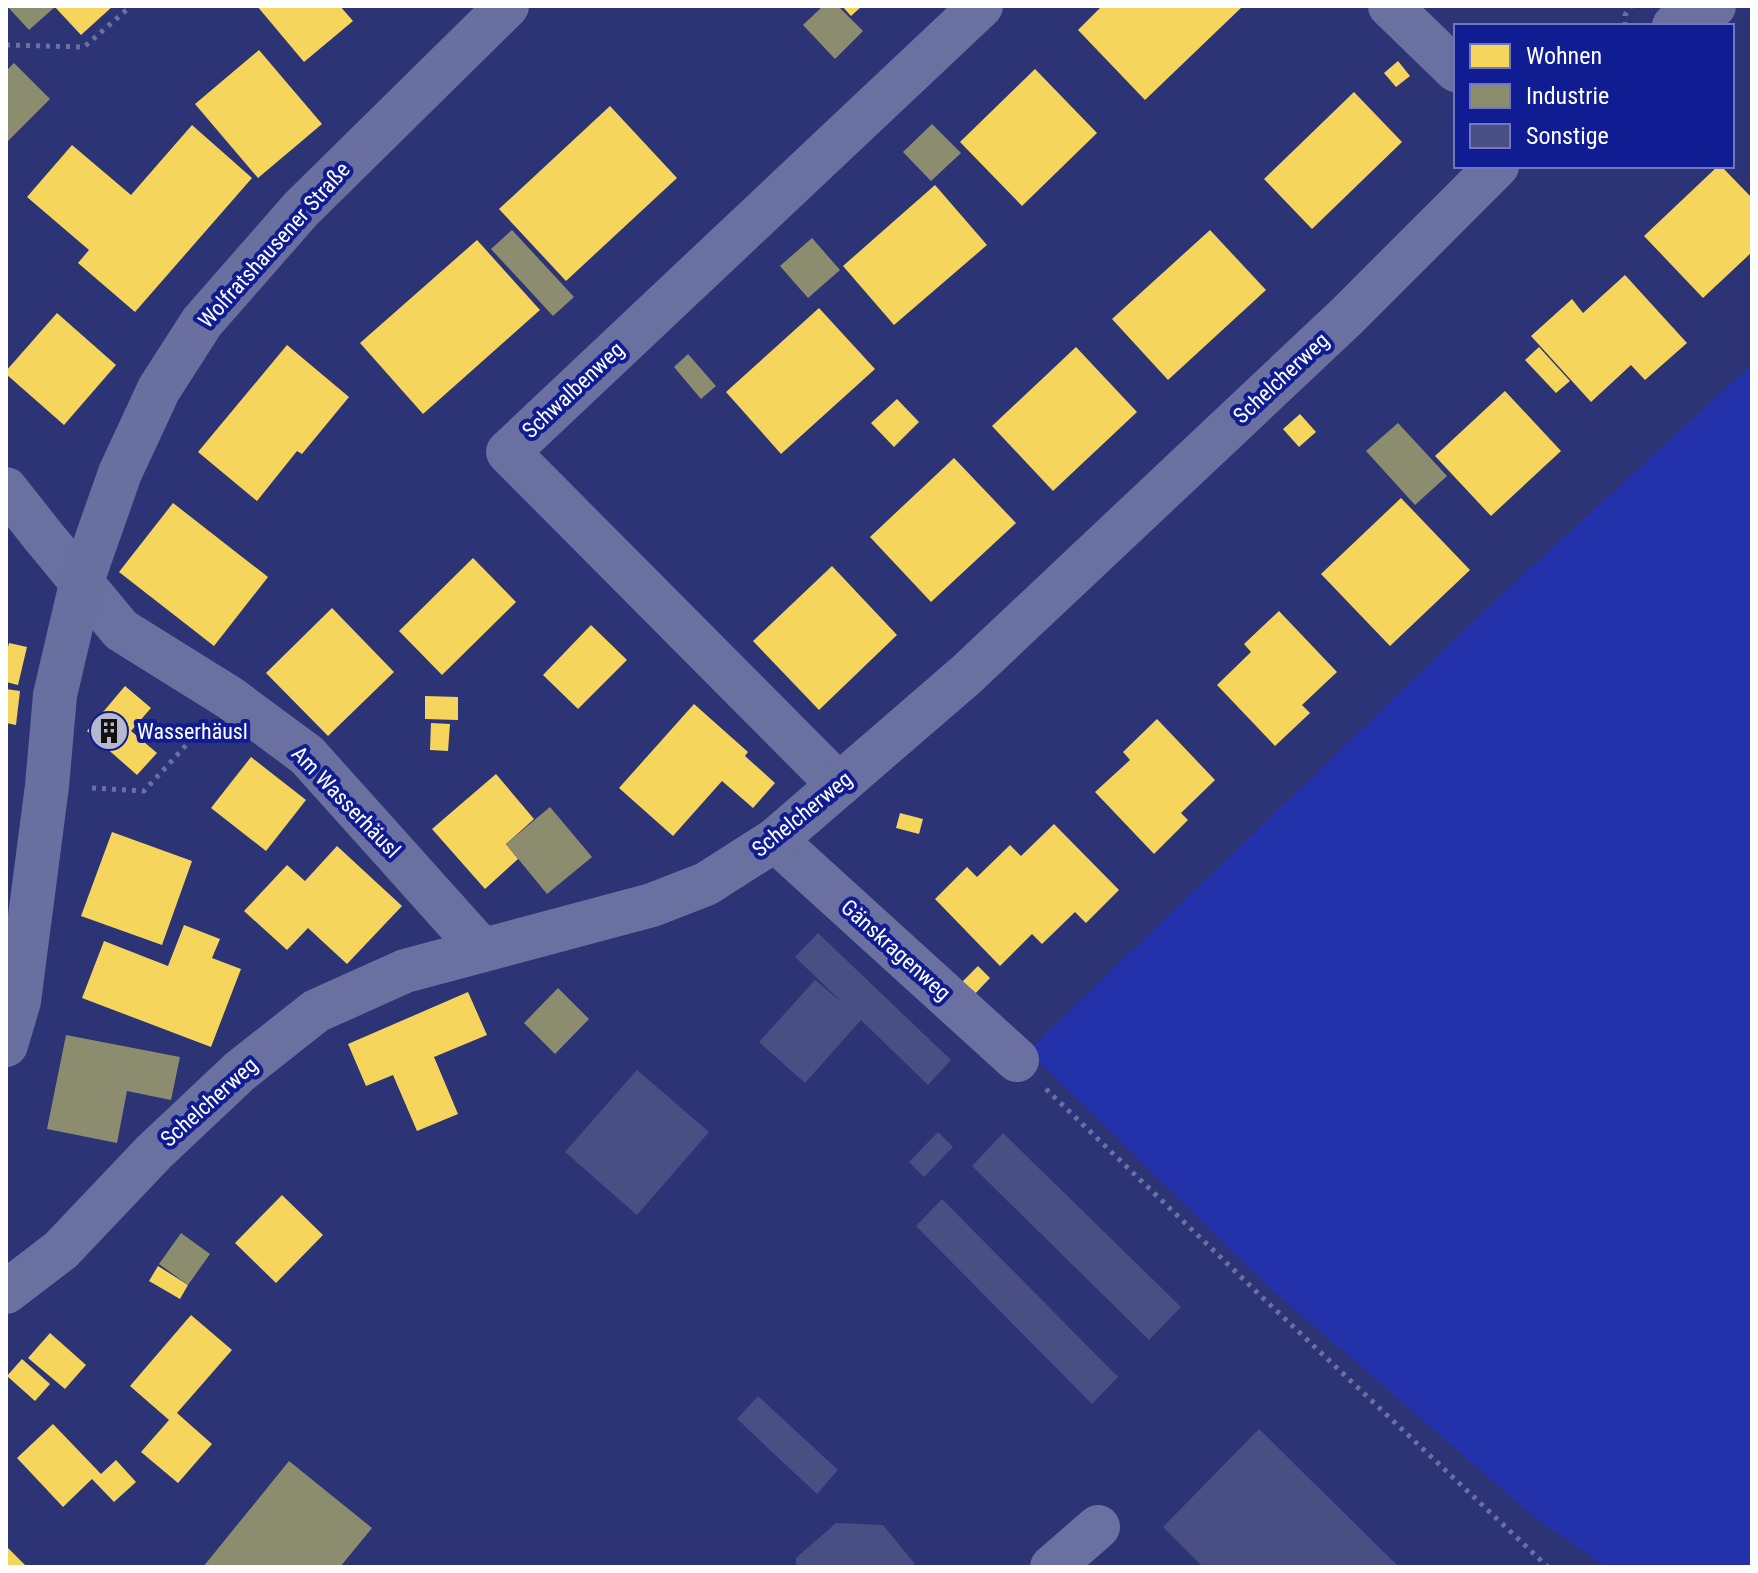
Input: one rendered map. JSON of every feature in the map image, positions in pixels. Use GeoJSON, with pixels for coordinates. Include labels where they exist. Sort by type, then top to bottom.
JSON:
{"type":"FeatureCollection","features":[{"type":"Feature","properties":{"kind":"main road","name":"Wolfratshausener Straße"},"geometry":{"type":"LineString","coordinates":[[6,1045],[19,1001],[47,786],[55,695],[81,584],[120,473],[152,403],[202,322],[301,209],[507,6]]}},
{"type":"Feature","properties":{"kind":"street","name":"Schwalbenweg"},"geometry":{"type":"LineString","coordinates":[[839,785],[508,452],[981,6]]}},
{"type":"Feature","properties":{"kind":"street"},"geometry":{"type":"LineString","coordinates":[[1390,6],[1454,68]]}},
{"type":"Feature","properties":{"kind":"street"},"geometry":{"type":"LineString","coordinates":[[1678,24],[1714,6]]}},
{"type":"Feature","properties":{"kind":"street","name":"Schelcherweg"},"geometry":{"type":"LineString","coordinates":[[6,1292],[61,1250],[154,1152],[240,1071],[316,1011],[405,971],[652,905],[706,884],[775,840],[989,654],[1346,317],[1495,168]]}},
{"type":"Feature","properties":{"kind":"street","name":"Am Wasserhäusl"},"geometry":{"type":"LineString","coordinates":[[6,489],[121,630],[230,698],[307,755],[482,950]]}},
{"type":"Feature","properties":{"kind":"street","name":"Gänskragenweg"},"geometry":{"type":"LineString","coordinates":[[775,840],[1017,1060]]}},
{"type":"Feature","properties":{"kind":"street"},"geometry":{"type":"LineString","coordinates":[[1052,1567],[1098,1527]]}},
{"type":"Feature","properties":{"kind":"path"},"geometry":{"type":"LineString","coordinates":[[6,45],[84,47],[131,6]]}},
{"type":"Feature","properties":{"kind":"path"},"geometry":{"type":"LineString","coordinates":[[47,786],[144,791],[230,698]]}},
{"type":"Feature","properties":{"kind":"path"},"geometry":{"type":"LineString","coordinates":[[1017,1060],[1548,1567]]}},
{"type":"Feature","properties":{"kind":"shaded area"},"geometry":{"type":"Polygon","coordinates":[[[1752,364],[1752,1567],[1607,1567],[1539,1521],[1267,1285],[1028,1051],[1495,601],[1752,364]]]}},
{"type":"Feature","properties":{"kind":"building: Wohnen"},"geometry":{"type":"Polygon","coordinates":[[[54,6],[113,6],[81,35],[54,6]]]}},
{"type":"Feature","properties":{"kind":"building: Wohnen"},"geometry":{"type":"Polygon","coordinates":[[[257,6],[340,6],[353,21],[304,62],[257,6]]]}},
{"type":"Feature","properties":{"kind":"building: Wohnen"},"geometry":{"type":"Polygon","coordinates":[[[842,6],[862,6],[851,16],[842,6]]]}},
{"type":"Feature","properties":{"kind":"building: Wohnen"},"geometry":{"type":"Polygon","coordinates":[[[1102,6],[1243,6],[1145,100],[1078,30],[1102,6]]]}},
{"type":"Feature","properties":{"kind":"building: Wohnen"},"geometry":{"type":"Polygon","coordinates":[[[259,50],[322,124],[258,178],[195,104],[259,50]]]}},
{"type":"Feature","properties":{"kind":"building: Wohnen"},"geometry":{"type":"Polygon","coordinates":[[[1398,61],[1410,76],[1396,87],[1384,73],[1398,61]]]}},
{"type":"Feature","properties":{"kind":"building: Wohnen"},"geometry":{"type":"Polygon","coordinates":[[[1035,69],[1097,133],[1022,206],[960,142],[1035,69]]]}},
{"type":"Feature","properties":{"kind":"building: Wohnen"},"geometry":{"type":"Polygon","coordinates":[[[1354,92],[1402,142],[1312,229],[1264,179],[1354,92]]]}},
{"type":"Feature","properties":{"kind":"building: Wohnen"},"geometry":{"type":"Polygon","coordinates":[[[610,106],[677,178],[566,281],[499,209],[610,106]]]}},
{"type":"Feature","properties":{"kind":"building: Wohnen"},"geometry":{"type":"Polygon","coordinates":[[[192,125],[252,178],[135,312],[78,263],[89,250],[27,197],[72,145],[131,195],[192,125]]]}},
{"type":"Feature","properties":{"kind":"building: Wohnen"},"geometry":{"type":"Polygon","coordinates":[[[1716,168],[1723,168],[1752,198],[1752,252],[1703,298],[1644,236],[1716,168]]]}},
{"type":"Feature","properties":{"kind":"building: Wohnen"},"geometry":{"type":"Polygon","coordinates":[[[935,185],[987,245],[894,325],[843,266],[935,185]]]}},
{"type":"Feature","properties":{"kind":"building: Wohnen"},"geometry":{"type":"Polygon","coordinates":[[[1210,230],[1266,290],[1168,380],[1112,319],[1210,230]]]}},
{"type":"Feature","properties":{"kind":"building: Wohnen"},"geometry":{"type":"Polygon","coordinates":[[[477,240],[540,310],[423,414],[360,343],[477,240]]]}},
{"type":"Feature","properties":{"kind":"building: Wohnen"},"geometry":{"type":"Polygon","coordinates":[[[1625,275],[1687,343],[1645,380],[1631,365],[1591,402],[1531,336],[1572,299],[1583,313],[1625,275]]]}},
{"type":"Feature","properties":{"kind":"building: Wohnen"},"geometry":{"type":"Polygon","coordinates":[[[819,308],[875,369],[781,454],[726,392],[819,308]]]}},
{"type":"Feature","properties":{"kind":"building: Wohnen"},"geometry":{"type":"Polygon","coordinates":[[[57,313],[116,365],[64,425],[6,374],[57,313]]]}},
{"type":"Feature","properties":{"kind":"building: Wohnen"},"geometry":{"type":"Polygon","coordinates":[[[287,345],[349,397],[302,454],[297,451],[257,501],[198,452],[287,345]]]}},
{"type":"Feature","properties":{"kind":"building: Wohnen"},"geometry":{"type":"Polygon","coordinates":[[[1076,347],[1137,412],[1053,491],[992,426],[1076,347]]]}},
{"type":"Feature","properties":{"kind":"building: Wohnen"},"geometry":{"type":"Polygon","coordinates":[[[1539,347],[1570,381],[1556,393],[1525,360],[1539,347]]]}},
{"type":"Feature","properties":{"kind":"building: Wohnen"},"geometry":{"type":"Polygon","coordinates":[[[1505,391],[1561,451],[1491,516],[1435,456],[1505,391]]]}},
{"type":"Feature","properties":{"kind":"building: Wohnen"},"geometry":{"type":"Polygon","coordinates":[[[897,399],[919,422],[894,447],[871,423],[897,399]]]}},
{"type":"Feature","properties":{"kind":"building: Wohnen"},"geometry":{"type":"Polygon","coordinates":[[[1300,414],[1316,432],[1299,447],[1283,429],[1300,414]]]}},
{"type":"Feature","properties":{"kind":"building: Wohnen"},"geometry":{"type":"Polygon","coordinates":[[[954,458],[1016,523],[931,602],[870,537],[954,458]]]}},
{"type":"Feature","properties":{"kind":"building: Wohnen"},"geometry":{"type":"Polygon","coordinates":[[[1401,498],[1470,570],[1390,646],[1321,574],[1401,498]]]}},
{"type":"Feature","properties":{"kind":"building: Wohnen"},"geometry":{"type":"Polygon","coordinates":[[[173,503],[268,577],[214,646],[119,572],[173,503]]]}},
{"type":"Feature","properties":{"kind":"building: Wohnen"},"geometry":{"type":"Polygon","coordinates":[[[473,558],[516,602],[442,675],[399,631],[473,558]]]}},
{"type":"Feature","properties":{"kind":"building: Wohnen"},"geometry":{"type":"Polygon","coordinates":[[[832,566],[897,635],[819,710],[753,641],[832,566]]]}},
{"type":"Feature","properties":{"kind":"building: Wohnen"},"geometry":{"type":"Polygon","coordinates":[[[332,608],[394,672],[328,736],[266,673],[332,608]]]}},
{"type":"Feature","properties":{"kind":"building: Wohnen"},"geometry":{"type":"Polygon","coordinates":[[[1279,611],[1337,672],[1302,705],[1310,713],[1275,746],[1217,685],[1251,652],[1244,644],[1279,611]]]}},
{"type":"Feature","properties":{"kind":"building: Wohnen"},"geometry":{"type":"Polygon","coordinates":[[[591,625],[627,660],[578,709],[543,675],[591,625]]]}},
{"type":"Feature","properties":{"kind":"building: Wohnen"},"geometry":{"type":"Polygon","coordinates":[[[9,643],[27,647],[18,685],[6,682],[9,643]]]}},
{"type":"Feature","properties":{"kind":"building: Wohnen","name":"Wasserhäusl"},"geometry":{"type":"Polygon","coordinates":[[[125,686],[151,708],[131,731],[157,753],[137,775],[87,731],[125,686]]]}},
{"type":"Feature","properties":{"kind":"building: Wohnen"},"geometry":{"type":"Polygon","coordinates":[[[6,689],[20,691],[16,725],[6,723],[6,689]]]}},
{"type":"Feature","properties":{"kind":"building: Wohnen"},"geometry":{"type":"Polygon","coordinates":[[[425,696],[458,697],[458,720],[425,719],[425,696]]]}},
{"type":"Feature","properties":{"kind":"building: Wohnen"},"geometry":{"type":"Polygon","coordinates":[[[694,704],[748,752],[745,756],[775,783],[753,808],[722,781],[673,836],[619,788],[694,704]]]}},
{"type":"Feature","properties":{"kind":"building: Wohnen"},"geometry":{"type":"Polygon","coordinates":[[[1157,719],[1215,780],[1181,813],[1188,820],[1154,854],[1095,792],[1130,760],[1123,752],[1157,719]]]}},
{"type":"Feature","properties":{"kind":"building: Wohnen"},"geometry":{"type":"Polygon","coordinates":[[[431,723],[450,724],[448,751],[430,750],[431,723]]]}},
{"type":"Feature","properties":{"kind":"building: Wohnen"},"geometry":{"type":"Polygon","coordinates":[[[251,757],[306,800],[266,851],[211,808],[251,757]]]}},
{"type":"Feature","properties":{"kind":"building: Wohnen"},"geometry":{"type":"Polygon","coordinates":[[[496,774],[534,819],[506,844],[518,859],[485,889],[432,829],[496,774]]]}},
{"type":"Feature","properties":{"kind":"building: Wohnen"},"geometry":{"type":"Polygon","coordinates":[[[900,813],[923,819],[919,834],[896,828],[900,813]]]}},
{"type":"Feature","properties":{"kind":"building: Wohnen"},"geometry":{"type":"Polygon","coordinates":[[[1054,824],[1119,890],[1086,923],[1075,912],[1042,944],[1032,934],[1000,966],[935,899],[967,867],[977,877],[1010,845],[1021,856],[1054,824]]]}},
{"type":"Feature","properties":{"kind":"building: Wohnen"},"geometry":{"type":"Polygon","coordinates":[[[112,832],[192,861],[162,945],[81,916],[112,832]]]}},
{"type":"Feature","properties":{"kind":"building: Wohnen"},"geometry":{"type":"Polygon","coordinates":[[[337,846],[402,906],[347,964],[308,928],[287,950],[244,911],[287,865],[305,881],[337,846]]]}},
{"type":"Feature","properties":{"kind":"building: Wohnen"},"geometry":{"type":"Polygon","coordinates":[[[184,925],[220,939],[212,958],[241,969],[211,1047],[82,998],[104,941],[168,966],[184,925]]]}},
{"type":"Feature","properties":{"kind":"building: Wohnen"},"geometry":{"type":"Polygon","coordinates":[[[978,966],[990,978],[973,996],[961,983],[978,966]]]}},
{"type":"Feature","properties":{"kind":"building: Wohnen"},"geometry":{"type":"Polygon","coordinates":[[[468,992],[487,1035],[434,1057],[458,1114],[417,1131],[393,1075],[366,1086],[348,1044],[468,992]]]}},
{"type":"Feature","properties":{"kind":"building: Wohnen"},"geometry":{"type":"Polygon","coordinates":[[[282,1195],[323,1235],[276,1283],[235,1243],[282,1195]]]}},
{"type":"Feature","properties":{"kind":"building: Wohnen"},"geometry":{"type":"Polygon","coordinates":[[[158,1266],[188,1285],[180,1299],[149,1281],[158,1266]]]}},
{"type":"Feature","properties":{"kind":"building: Wohnen"},"geometry":{"type":"Polygon","coordinates":[[[191,1315],[232,1350],[177,1413],[212,1444],[178,1483],[141,1452],[169,1420],[130,1386],[191,1315]]]}},
{"type":"Feature","properties":{"kind":"building: Wohnen"},"geometry":{"type":"Polygon","coordinates":[[[50,1333],[86,1365],[65,1389],[28,1358],[50,1333]]]}},
{"type":"Feature","properties":{"kind":"building: Wohnen"},"geometry":{"type":"Polygon","coordinates":[[[22,1359],[50,1384],[35,1401],[7,1376],[22,1359]]]}},
{"type":"Feature","properties":{"kind":"building: Wohnen"},"geometry":{"type":"Polygon","coordinates":[[[53,1424],[101,1474],[116,1460],[136,1482],[114,1502],[92,1479],[63,1507],[17,1458],[53,1424]]]}},
{"type":"Feature","properties":{"kind":"building: Wohnen"},"geometry":{"type":"Polygon","coordinates":[[[6,1546],[27,1567],[6,1567],[6,1546]]]}},
{"type":"Feature","properties":{"kind":"building: Industrie"},"geometry":{"type":"Polygon","coordinates":[[[7,6],[56,6],[29,30],[7,6]]]}},
{"type":"Feature","properties":{"kind":"building: Industrie"},"geometry":{"type":"Polygon","coordinates":[[[823,6],[838,6],[863,31],[835,59],[803,25],[823,6]]]}},
{"type":"Feature","properties":{"kind":"building: Industrie"},"geometry":{"type":"Polygon","coordinates":[[[14,63],[50,99],[6,143],[6,71],[14,63]]]}},
{"type":"Feature","properties":{"kind":"building: Industrie"},"geometry":{"type":"Polygon","coordinates":[[[932,124],[961,153],[931,181],[903,152],[932,124]]]}},
{"type":"Feature","properties":{"kind":"building: Industrie"},"geometry":{"type":"Polygon","coordinates":[[[512,230],[574,297],[553,316],[491,249],[512,230]]]}},
{"type":"Feature","properties":{"kind":"building: Industrie"},"geometry":{"type":"Polygon","coordinates":[[[812,238],[840,270],[808,298],[780,266],[812,238]]]}},
{"type":"Feature","properties":{"kind":"building: Industrie"},"geometry":{"type":"Polygon","coordinates":[[[688,354],[716,386],[701,399],[674,367],[688,354]]]}},
{"type":"Feature","properties":{"kind":"building: Industrie"},"geometry":{"type":"Polygon","coordinates":[[[1398,423],[1447,476],[1415,505],[1366,451],[1398,423]]]}},
{"type":"Feature","properties":{"kind":"building: Industrie"},"geometry":{"type":"Polygon","coordinates":[[[550,807],[592,857],[547,894],[506,844],[550,807]]]}},
{"type":"Feature","properties":{"kind":"building: Industrie"},"geometry":{"type":"Polygon","coordinates":[[[558,988],[589,1019],[555,1054],[524,1023],[558,988]]]}},
{"type":"Feature","properties":{"kind":"building: Industrie"},"geometry":{"type":"Polygon","coordinates":[[[66,1035],[180,1057],[171,1100],[127,1091],[117,1143],[47,1129],[66,1035]]]}},
{"type":"Feature","properties":{"kind":"building: Industrie"},"geometry":{"type":"Polygon","coordinates":[[[181,1233],[210,1254],[188,1285],[159,1264],[181,1233]]]}},
{"type":"Feature","properties":{"kind":"building: Industrie"},"geometry":{"type":"Polygon","coordinates":[[[289,1461],[372,1528],[340,1567],[203,1567],[289,1461]]]}},
{"type":"Feature","properties":{"kind":"building: Sonstige"},"geometry":{"type":"Polygon","coordinates":[[[818,933],[951,1060],[928,1085],[861,1020],[805,1083],[759,1042],[815,980],[843,1003],[795,957],[818,933]]]}},
{"type":"Feature","properties":{"kind":"building: Sonstige"},"geometry":{"type":"Polygon","coordinates":[[[637,1070],[709,1132],[637,1215],[565,1152],[637,1070]]]}},
{"type":"Feature","properties":{"kind":"building: Sonstige"},"geometry":{"type":"Polygon","coordinates":[[[938,1132],[953,1147],[924,1177],[909,1162],[938,1132]]]}},
{"type":"Feature","properties":{"kind":"building: Sonstige"},"geometry":{"type":"Polygon","coordinates":[[[1003,1133],[1181,1307],[1149,1340],[972,1166],[1003,1133]]]}},
{"type":"Feature","properties":{"kind":"building: Sonstige"},"geometry":{"type":"Polygon","coordinates":[[[942,1199],[1118,1377],[1092,1404],[916,1226],[942,1199]]]}},
{"type":"Feature","properties":{"kind":"building: Sonstige"},"geometry":{"type":"Polygon","coordinates":[[[758,1396],[838,1470],[817,1494],[737,1419],[758,1396]]]}},
{"type":"Feature","properties":{"kind":"building: Sonstige"},"geometry":{"type":"Polygon","coordinates":[[[1259,1429],[1399,1567],[1203,1567],[1163,1527],[1259,1429]]]}},
{"type":"Feature","properties":{"kind":"building: Sonstige"},"geometry":{"type":"Polygon","coordinates":[[[836,1523],[883,1525],[914,1567],[796,1567],[796,1558],[836,1523]]]}},
{"type":"Feature","properties":{"kind":"place","name":"Wasserhäusl"},"geometry":{"type":"Point","coordinates":[109,731]}}]}
